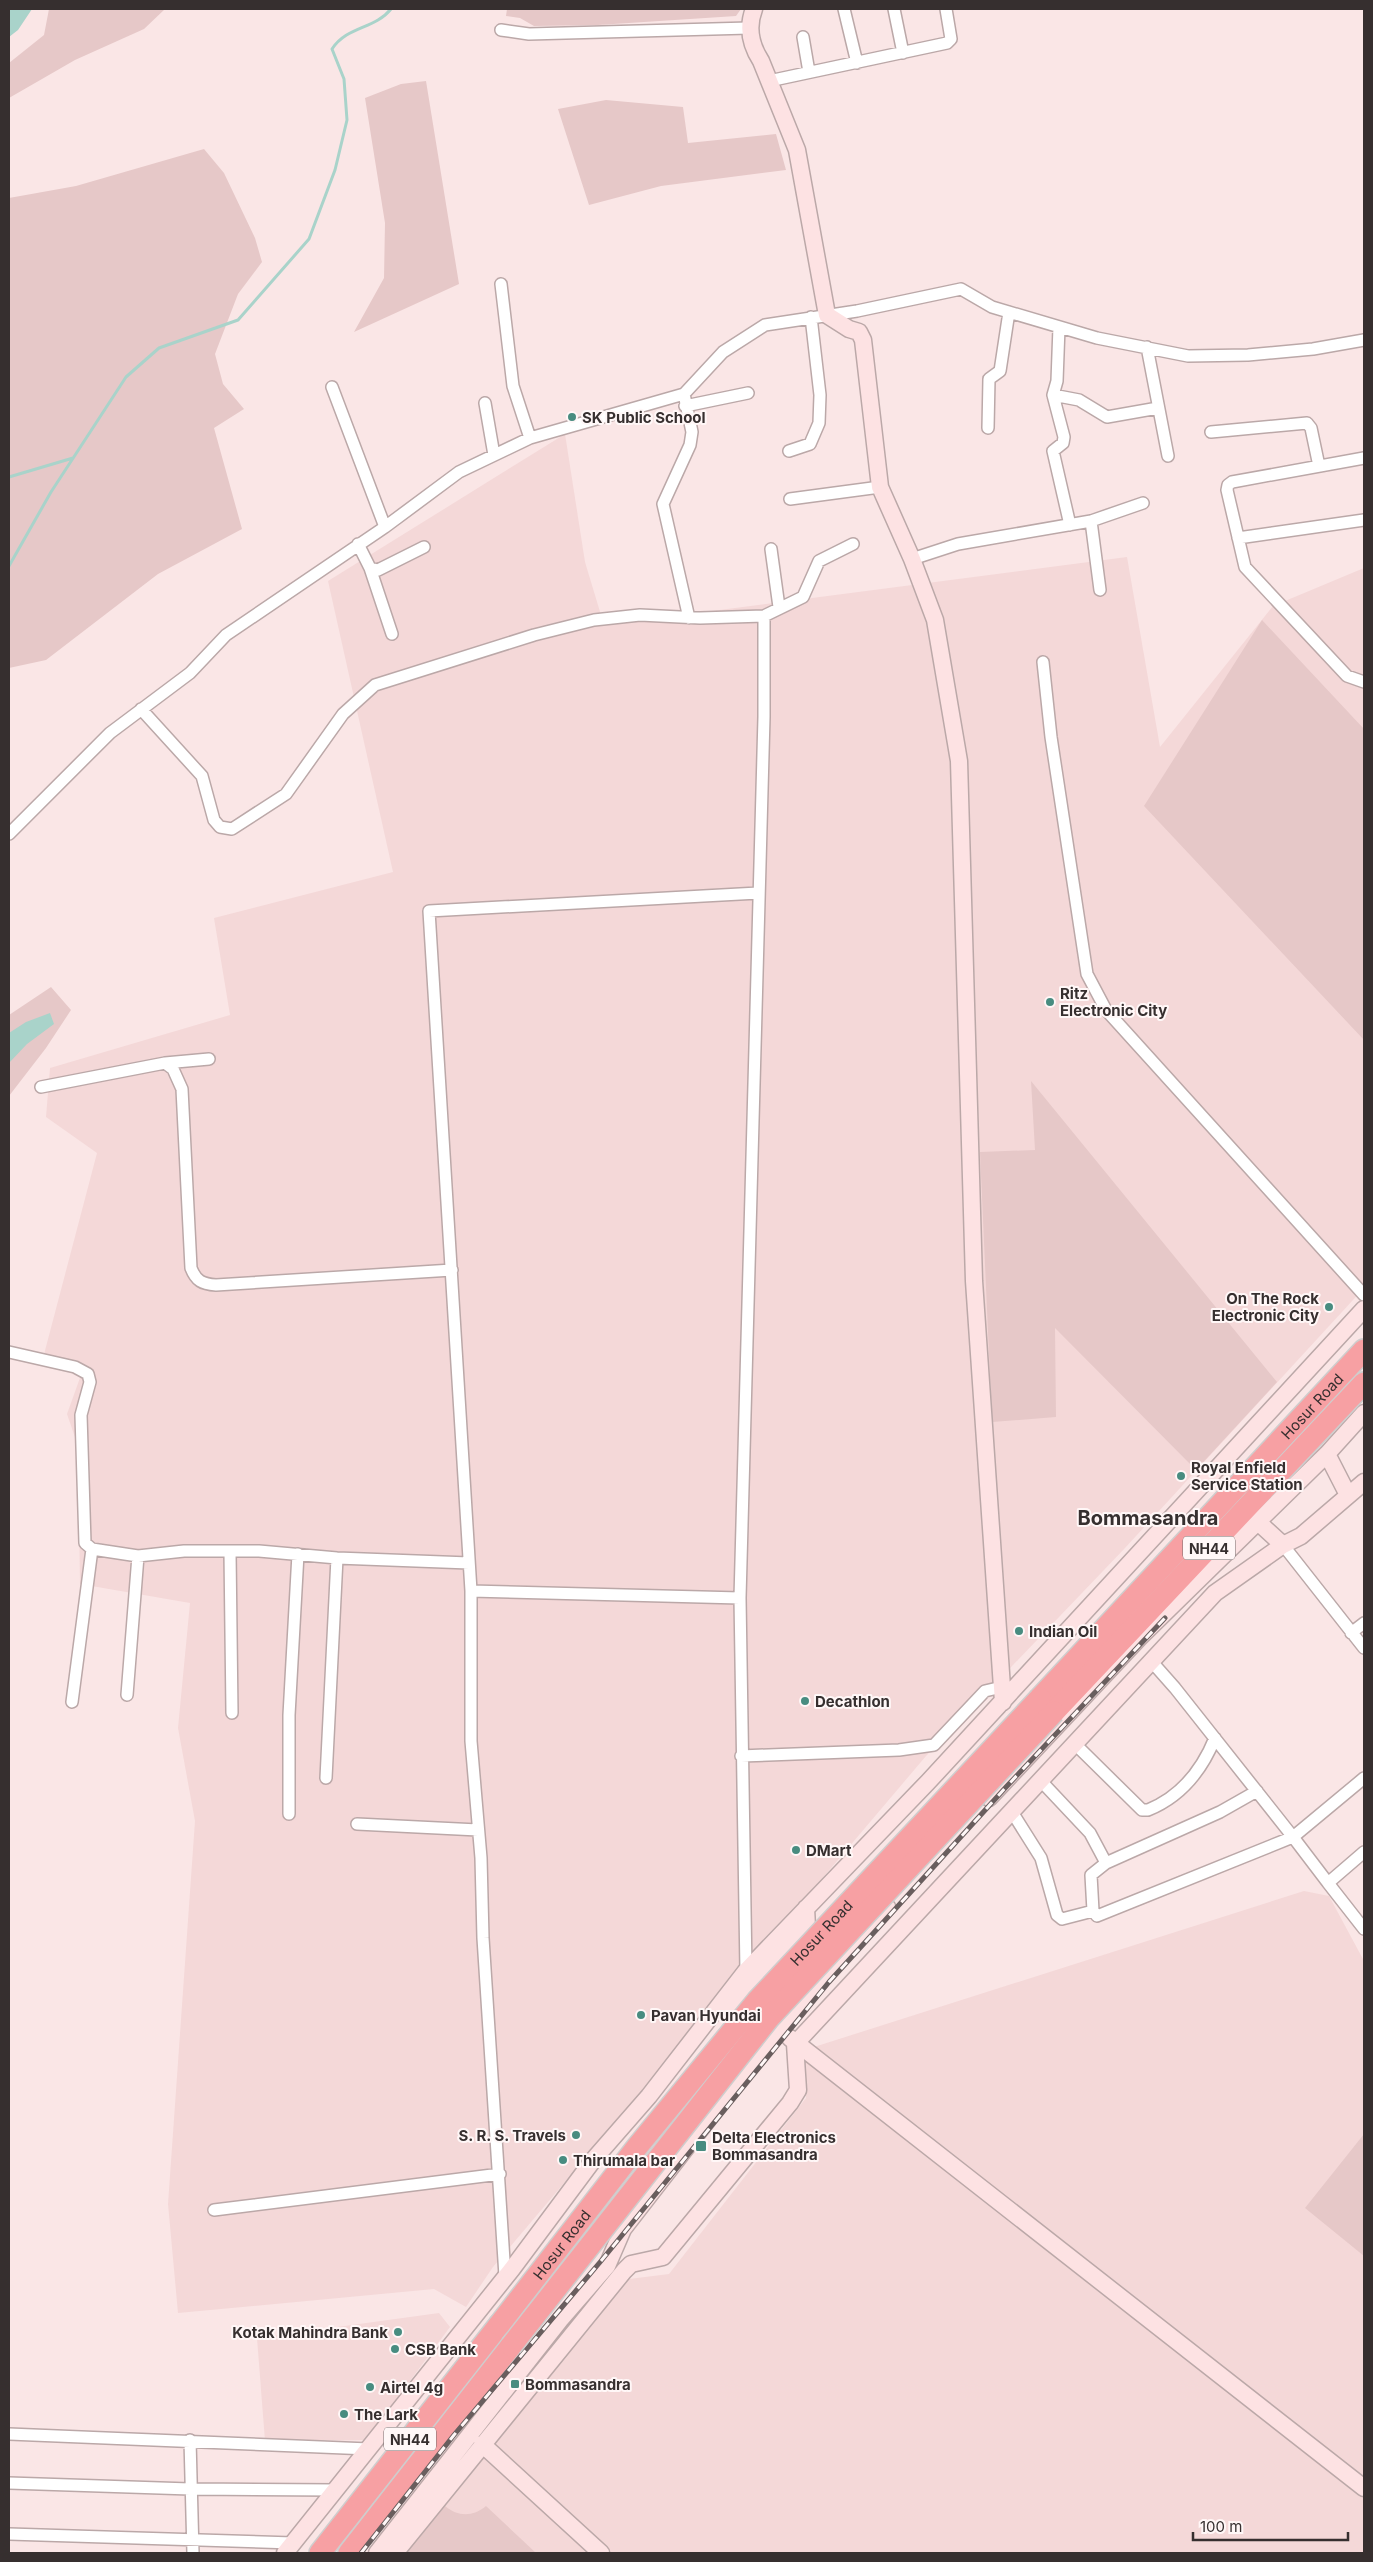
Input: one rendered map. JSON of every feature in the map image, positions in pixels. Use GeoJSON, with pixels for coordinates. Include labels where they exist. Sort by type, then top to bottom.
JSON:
{"type":"FeatureCollection","features":[{"type":"Feature","properties":{"kind":"highway","name":"Hosur Road"},"geometry":{"type":"LineString","coordinates":[[349,2553],[769,2018],[1364,1350]]}},
{"type":"Feature","properties":{"kind":"highway","name":"Hosur Road"},"geometry":{"type":"LineString","coordinates":[[320,2553],[637,2147],[757,2001],[1364,1383]]}},
{"type":"Feature","properties":{"kind":"street"},"geometry":{"type":"LineString","coordinates":[[754,9],[748,23],[753,49],[769,81],[797,150],[819,316],[819,423],[810,444],[789,451]]}},
{"type":"Feature","properties":{"kind":"street"},"geometry":{"type":"LineString","coordinates":[[844,9],[857,62]]}},
{"type":"Feature","properties":{"kind":"street"},"geometry":{"type":"LineString","coordinates":[[894,9],[903,53]]}},
{"type":"Feature","properties":{"kind":"street"},"geometry":{"type":"LineString","coordinates":[[769,81],[947,43],[951,39],[946,9]]}},
{"type":"Feature","properties":{"kind":"street"},"geometry":{"type":"LineString","coordinates":[[500,30],[529,34],[749,28]]}},
{"type":"Feature","properties":{"kind":"street"},"geometry":{"type":"LineString","coordinates":[[803,37],[809,72]]}},
{"type":"Feature","properties":{"kind":"street"},"geometry":{"type":"LineString","coordinates":[[501,284],[513,386],[530,438]]}},
{"type":"Feature","properties":{"kind":"street"},"geometry":{"type":"LineString","coordinates":[[9,834],[110,733],[190,673],[226,635],[385,526],[459,472],[530,438],[684,394],[723,352],[765,325],[961,289],[992,307],[1059,327],[1097,338],[1188,356],[1248,355],[1313,349],[1364,340]]}},
{"type":"Feature","properties":{"kind":"street"},"geometry":{"type":"LineString","coordinates":[[988,428],[989,378],[1000,371],[1009,312]]}},
{"type":"Feature","properties":{"kind":"street"},"geometry":{"type":"LineString","coordinates":[[819,316],[859,332],[863,340],[880,487],[912,559],[935,620],[959,761],[974,1281],[1002,1694]]}},
{"type":"Feature","properties":{"kind":"street"},"geometry":{"type":"LineString","coordinates":[[1059,327],[1057,380],[1053,395],[1064,437],[1063,443],[1053,451],[1070,525]]}},
{"type":"Feature","properties":{"kind":"street"},"geometry":{"type":"LineString","coordinates":[[1147,347],[1168,456]]}},
{"type":"Feature","properties":{"kind":"street"},"geometry":{"type":"LineString","coordinates":[[332,387],[385,526]]}},
{"type":"Feature","properties":{"kind":"street"},"geometry":{"type":"LineString","coordinates":[[684,394],[692,432],[690,445],[663,504],[689,618]]}},
{"type":"Feature","properties":{"kind":"street"},"geometry":{"type":"LineString","coordinates":[[686,406],[748,394]]}},
{"type":"Feature","properties":{"kind":"street"},"geometry":{"type":"LineString","coordinates":[[1053,395],[1079,400],[1107,417],[1158,408]]}},
{"type":"Feature","properties":{"kind":"street"},"geometry":{"type":"LineString","coordinates":[[485,402],[494,455]]}},
{"type":"Feature","properties":{"kind":"street"},"geometry":{"type":"LineString","coordinates":[[1211,432],[1307,424],[1311,428],[1319,466]]}},
{"type":"Feature","properties":{"kind":"street"},"geometry":{"type":"LineString","coordinates":[[1364,458],[1232,482],[1228,485],[1227,490],[1245,567],[1347,676],[1364,682]]}},
{"type":"Feature","properties":{"kind":"street"},"geometry":{"type":"LineString","coordinates":[[790,499],[880,487]]}},
{"type":"Feature","properties":{"kind":"street"},"geometry":{"type":"LineString","coordinates":[[912,559],[958,544],[1091,522],[1143,503]]}},
{"type":"Feature","properties":{"kind":"street"},"geometry":{"type":"LineString","coordinates":[[1238,538],[1364,520]]}},
{"type":"Feature","properties":{"kind":"street"},"geometry":{"type":"LineString","coordinates":[[1091,522],[1100,590]]}},
{"type":"Feature","properties":{"kind":"street"},"geometry":{"type":"LineString","coordinates":[[358,544],[370,568],[392,634]]}},
{"type":"Feature","properties":{"kind":"street"},"geometry":{"type":"LineString","coordinates":[[141,709],[202,776],[214,820],[220,826],[232,829],[286,794],[343,714],[362,694],[375,685],[534,635],[594,620],[640,615],[689,618],[764,616],[779,607],[803,597],[819,561],[853,544]]}},
{"type":"Feature","properties":{"kind":"street"},"geometry":{"type":"LineString","coordinates":[[370,568],[378,570],[424,546]]}},
{"type":"Feature","properties":{"kind":"street"},"geometry":{"type":"LineString","coordinates":[[771,549],[779,607]]}},
{"type":"Feature","properties":{"kind":"street"},"geometry":{"type":"LineString","coordinates":[[764,616],[764,717],[740,1598],[741,1756],[749,1976],[782,2028],[795,2044],[1012,2210],[1364,2488]]}},
{"type":"Feature","properties":{"kind":"street"},"geometry":{"type":"LineString","coordinates":[[1043,662],[1051,737],[1087,974],[1106,1010],[1364,1295]]}},
{"type":"Feature","properties":{"kind":"street"},"geometry":{"type":"LineString","coordinates":[[505,2276],[471,1741],[471,1590],[429,912],[758,893]]}},
{"type":"Feature","properties":{"kind":"street"},"geometry":{"type":"LineString","coordinates":[[41,1087],[165,1064],[209,1059]]}},
{"type":"Feature","properties":{"kind":"street"},"geometry":{"type":"LineString","coordinates":[[165,1064],[173,1069],[182,1089],[192,1268],[195,1279],[205,1284],[216,1285],[452,1270]]}},
{"type":"Feature","properties":{"kind":"street"},"geometry":{"type":"LineString","coordinates":[[9,2534],[193,2540],[289,2548],[505,2276],[594,2159],[806,1908],[1002,1694],[1364,1310]]}},
{"type":"Feature","properties":{"kind":"street"},"geometry":{"type":"LineString","coordinates":[[9,1352],[75,1367],[88,1374],[90,1382],[81,1415],[85,1543],[92,1549],[138,1556],[184,1551],[259,1551],[337,1558],[469,1563]]}},
{"type":"Feature","properties":{"kind":"street"},"geometry":{"type":"LineString","coordinates":[[395,2553],[482,2444],[504,2405],[560,2320],[607,2266],[622,2229],[829,1970],[1139,1638],[1326,1454],[1364,1413]]}},
{"type":"Feature","properties":{"kind":"street"},"geometry":{"type":"LineString","coordinates":[[1326,1454],[1348,1495]]}},
{"type":"Feature","properties":{"kind":"street"},"geometry":{"type":"LineString","coordinates":[[377,2553],[504,2405],[631,2264],[663,2257],[790,2103],[798,2090],[795,2044],[1215,1593],[1283,1544],[1301,1536],[1364,1482]]}},
{"type":"Feature","properties":{"kind":"street"},"geometry":{"type":"LineString","coordinates":[[1258,1522],[1283,1544],[1364,1648]]}},
{"type":"Feature","properties":{"kind":"street"},"geometry":{"type":"LineString","coordinates":[[72,1702],[92,1549]]}},
{"type":"Feature","properties":{"kind":"street"},"geometry":{"type":"LineString","coordinates":[[230,1552],[232,1713]]}},
{"type":"Feature","properties":{"kind":"street"},"geometry":{"type":"LineString","coordinates":[[289,1814],[289,1715],[298,1554]]}},
{"type":"Feature","properties":{"kind":"street"},"geometry":{"type":"LineString","coordinates":[[127,1695],[138,1556]]}},
{"type":"Feature","properties":{"kind":"street"},"geometry":{"type":"LineString","coordinates":[[326,1778],[337,1558]]}},
{"type":"Feature","properties":{"kind":"street"},"geometry":{"type":"LineString","coordinates":[[1201,1578],[1215,1593]]}},
{"type":"Feature","properties":{"kind":"street"},"geometry":{"type":"LineString","coordinates":[[471,1590],[740,1598]]}},
{"type":"Feature","properties":{"kind":"street"},"geometry":{"type":"LineString","coordinates":[[1352,1633],[1364,1623]]}},
{"type":"Feature","properties":{"kind":"street"},"geometry":{"type":"LineString","coordinates":[[1152,1662],[1257,1791],[1364,1930]]}},
{"type":"Feature","properties":{"kind":"street"},"geometry":{"type":"LineString","coordinates":[[741,1756],[899,1750],[934,1745],[985,1691],[1002,1694]]}},
{"type":"Feature","properties":{"kind":"street"},"geometry":{"type":"LineString","coordinates":[[1075,1744],[1142,1810],[1148,1810],[1182,1790],[1206,1756],[1215,1738]]}},
{"type":"Feature","properties":{"kind":"street"},"geometry":{"type":"LineString","coordinates":[[1257,1791],[1220,1812],[1106,1863],[1091,1875],[1093,1911],[1097,1916],[1293,1837],[1364,1778]]}},
{"type":"Feature","properties":{"kind":"street"},"geometry":{"type":"LineString","coordinates":[[1041,1781],[1090,1833],[1106,1863]]}},
{"type":"Feature","properties":{"kind":"street"},"geometry":{"type":"LineString","coordinates":[[1012,1812],[1042,1858],[1057,1915],[1062,1919],[1093,1911]]}},
{"type":"Feature","properties":{"kind":"street"},"geometry":{"type":"LineString","coordinates":[[357,1824],[478,1830]]}},
{"type":"Feature","properties":{"kind":"street"},"geometry":{"type":"LineString","coordinates":[[1328,1883],[1364,1852]]}},
{"type":"Feature","properties":{"kind":"street"},"geometry":{"type":"LineString","coordinates":[[749,1976],[807,1927],[806,1908]]}},
{"type":"Feature","properties":{"kind":"street"},"geometry":{"type":"LineString","coordinates":[[797,1936],[829,1970]]}},
{"type":"Feature","properties":{"kind":"street"},"geometry":{"type":"LineString","coordinates":[[214,2210],[500,2174]]}},
{"type":"Feature","properties":{"kind":"street"},"geometry":{"type":"LineString","coordinates":[[9,2434],[190,2440],[369,2449]]}},
{"type":"Feature","properties":{"kind":"street"},"geometry":{"type":"LineString","coordinates":[[190,2440],[193,2553]]}},
{"type":"Feature","properties":{"kind":"street"},"geometry":{"type":"LineString","coordinates":[[482,2444],[600,2553]]}},
{"type":"Feature","properties":{"kind":"street"},"geometry":{"type":"LineString","coordinates":[[9,2483],[190,2489],[336,2490]]}},
{"type":"Feature","properties":{"kind":"shaded area"},"geometry":{"type":"Polygon","coordinates":[[[49,9],[165,9],[144,29],[75,60],[9,98],[9,63],[44,35],[49,9]]]}},
{"type":"Feature","properties":{"kind":"shaded area"},"geometry":{"type":"Polygon","coordinates":[[[507,9],[741,9],[736,16],[598,25],[534,26],[520,18],[506,16],[507,9]]]}},
{"type":"Feature","properties":{"kind":"shaded area"},"geometry":{"type":"Polygon","coordinates":[[[426,81],[459,284],[354,332],[384,278],[385,223],[365,98],[401,84],[426,81]]]}},
{"type":"Feature","properties":{"kind":"shaded area"},"geometry":{"type":"Polygon","coordinates":[[[606,100],[683,107],[688,143],[776,134],[786,170],[661,186],[589,205],[558,109],[606,100]]]}},
{"type":"Feature","properties":{"kind":"shaded area"},"geometry":{"type":"Polygon","coordinates":[[[204,149],[224,173],[255,238],[262,262],[238,294],[215,354],[223,384],[244,409],[214,428],[242,529],[158,574],[46,660],[9,668],[9,198],[76,186],[204,149]]]}},
{"type":"Feature","properties":{"kind":"shaded area"},"geometry":{"type":"Polygon","coordinates":[[[565,434],[585,562],[604,625],[1127,557],[1160,747],[1273,606],[1364,568],[1364,1288],[1125,1548],[926,1756],[493,2267],[466,2307],[434,2289],[178,2313],[168,2204],[195,1821],[178,1728],[190,1603],[80,1584],[78,1446],[67,1414],[81,1375],[42,1362],[97,1153],[46,1117],[50,1068],[230,1015],[214,918],[393,872],[328,581],[565,434]]]}},
{"type":"Feature","properties":{"kind":"shaded area"},"geometry":{"type":"Polygon","coordinates":[[[1262,620],[1364,729],[1364,1040],[1144,806],[1262,620]]]}},
{"type":"Feature","properties":{"kind":"shaded area"},"geometry":{"type":"Polygon","coordinates":[[[51,987],[71,1010],[46,1048],[9,1096],[9,1015],[51,987]]]}},
{"type":"Feature","properties":{"kind":"shaded area"},"geometry":{"type":"Polygon","coordinates":[[[1031,1081],[1277,1382],[1196,1470],[1055,1328],[1056,1417],[992,1422],[980,1152],[1035,1150],[1031,1081]]]}},
{"type":"Feature","properties":{"kind":"shaded area"},"geometry":{"type":"Polygon","coordinates":[[[1304,1891],[1329,1896],[1364,1961],[1364,2553],[406,2553],[629,2279],[669,2274],[806,2098],[803,2065],[814,2047],[1304,1891]]]}},
{"type":"Feature","properties":{"kind":"shaded area"},"geometry":{"type":"Polygon","coordinates":[[[1364,2134],[1364,2256],[1305,2208],[1364,2134]]]}},
{"type":"Feature","properties":{"kind":"shaded area"},"geometry":{"type":"Polygon","coordinates":[[[439,2313],[450,2327],[366,2440],[265,2441],[257,2338],[439,2313]]]}},
{"type":"Feature","properties":{"kind":"shaded area"},"geometry":{"type":"Polygon","coordinates":[[[445,2506],[460,2514],[471,2514],[486,2506],[536,2553],[406,2553],[445,2506]]]}},
{"type":"Feature","properties":{"kind":"water"},"geometry":{"type":"Polygon","coordinates":[[[9,9],[32,9],[18,30],[9,37],[9,9]]]}},
{"type":"Feature","properties":{"kind":"water"},"geometry":{"type":"Polygon","coordinates":[[[50,1013],[54,1024],[27,1044],[9,1063],[9,1033],[26,1022],[50,1013]]]}},
{"type":"Feature","properties":{"kind":"waterway"},"geometry":{"type":"LineString","coordinates":[[9,566],[51,492],[126,377],[159,348],[238,320],[309,239],[335,170],[347,120],[344,79],[332,49],[345,36],[384,16],[391,9]]}},
{"type":"Feature","properties":{"kind":"waterway"},"geometry":{"type":"LineString","coordinates":[[9,477],[73,458]]}},
{"type":"Feature","properties":{"kind":"railway"},"geometry":{"type":"LineString","coordinates":[[361,2553],[454,2435],[601,2261],[829,1982],[1007,1786],[1165,1618]]}},
{"type":"Feature","properties":{"kind":"place","name":"SK Public School"},"geometry":{"type":"Point","coordinates":[572,417]}},
{"type":"Feature","properties":{"kind":"place","name":"Ritz Electronic City"},"geometry":{"type":"Point","coordinates":[1050,1002]}},
{"type":"Feature","properties":{"kind":"place","name":"On The Rock Electronic City"},"geometry":{"type":"Point","coordinates":[1329,1307]}},
{"type":"Feature","properties":{"kind":"place","name":"Royal Enfield Service Station"},"geometry":{"type":"Point","coordinates":[1181,1476]}},
{"type":"Feature","properties":{"kind":"place","name":"Indian Oil"},"geometry":{"type":"Point","coordinates":[1019,1631]}},
{"type":"Feature","properties":{"kind":"place","name":"Decathlon"},"geometry":{"type":"Point","coordinates":[805,1701]}},
{"type":"Feature","properties":{"kind":"place","name":"DMart"},"geometry":{"type":"Point","coordinates":[796,1850]}},
{"type":"Feature","properties":{"kind":"place","name":"Pavan Hyundai"},"geometry":{"type":"Point","coordinates":[641,2015]}},
{"type":"Feature","properties":{"kind":"place","name":"S. R. S. Travels"},"geometry":{"type":"Point","coordinates":[576,2135]}},
{"type":"Feature","properties":{"kind":"place","name":"Delta Electronics Bommasandra"},"geometry":{"type":"Point","coordinates":[701,2146]}},
{"type":"Feature","properties":{"kind":"place","name":"Thirumala bar"},"geometry":{"type":"Point","coordinates":[563,2160]}},
{"type":"Feature","properties":{"kind":"place","name":"Kotak Mahindra Bank"},"geometry":{"type":"Point","coordinates":[398,2332]}},
{"type":"Feature","properties":{"kind":"place","name":"CSB Bank"},"geometry":{"type":"Point","coordinates":[395,2349]}},
{"type":"Feature","properties":{"kind":"place","name":"Bommasandra"},"geometry":{"type":"Point","coordinates":[515,2384]}},
{"type":"Feature","properties":{"kind":"place","name":"Airtel 4g"},"geometry":{"type":"Point","coordinates":[370,2387]}},
{"type":"Feature","properties":{"kind":"place","name":"The Lark"},"geometry":{"type":"Point","coordinates":[344,2414]}},
{"type":"Feature","properties":{"kind":"district","name":"Bommasandra"},"geometry":{"type":"Point","coordinates":[1148,1518]}}]}
